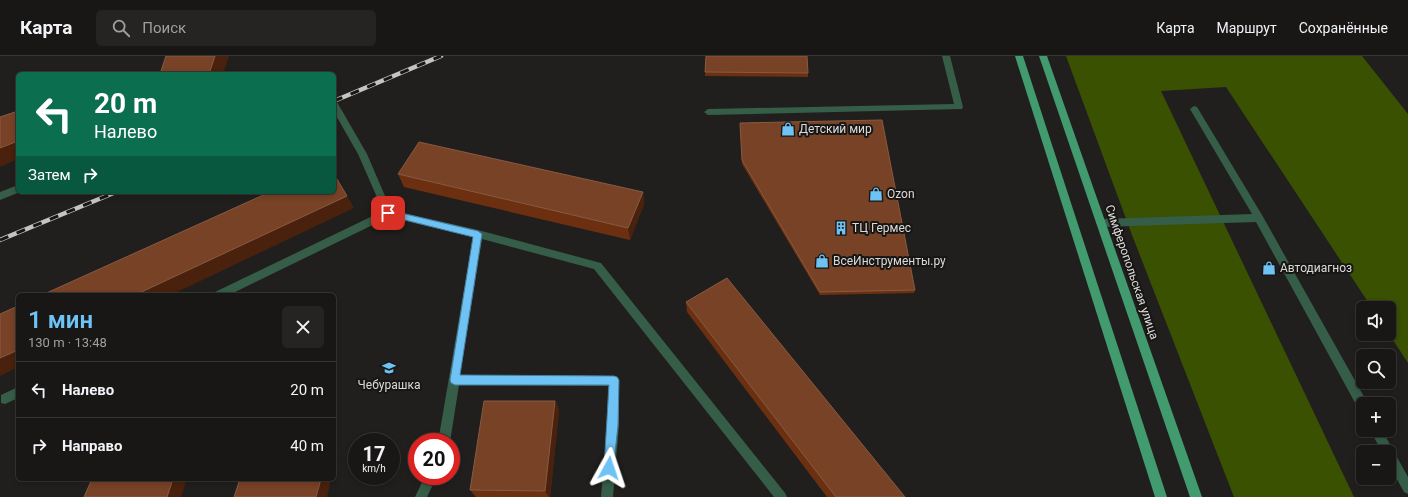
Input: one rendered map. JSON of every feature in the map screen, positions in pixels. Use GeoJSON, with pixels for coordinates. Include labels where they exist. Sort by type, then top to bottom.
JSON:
{"type":"FeatureCollection","features":[{"type":"Feature","properties":{"kind":"main road"},"geometry":{"type":"LineString","coordinates":[[1019,56],[1161,497]]}},
{"type":"Feature","properties":{"kind":"main road","name":"Симферопольская улица"},"geometry":{"type":"LineString","coordinates":[[1043,56],[1196,497]]}},
{"type":"Feature","properties":{"kind":"lane"},"geometry":{"type":"LineString","coordinates":[[708,112],[959,107],[946,56]]}},
{"type":"Feature","properties":{"kind":"lane"},"geometry":{"type":"LineString","coordinates":[[336,108],[362,154],[388,213]]}},
{"type":"Feature","properties":{"kind":"lane"},"geometry":{"type":"LineString","coordinates":[[1194,109],[1259,218],[1358,397]]}},
{"type":"Feature","properties":{"kind":"lane"},"geometry":{"type":"LineString","coordinates":[[0,196],[16,190]]}},
{"type":"Feature","properties":{"kind":"lane"},"geometry":{"type":"LineString","coordinates":[[223,293],[388,213],[478,234],[597,266],[781,497]]}},
{"type":"Feature","properties":{"kind":"lane"},"geometry":{"type":"LineString","coordinates":[[1101,223],[1259,218]]}},
{"type":"Feature","properties":{"kind":"lane"},"geometry":{"type":"LineString","coordinates":[[446,433],[478,234]]}},
{"type":"Feature","properties":{"kind":"lane"},"geometry":{"type":"LineString","coordinates":[[455,380],[614,380],[613,425],[606,497]]}},
{"type":"Feature","properties":{"kind":"lane"},"geometry":{"type":"LineString","coordinates":[[5,399],[16,393]]}},
{"type":"Feature","properties":{"kind":"lane"},"geometry":{"type":"LineString","coordinates":[[1396,466],[1408,488]]}},
{"type":"Feature","properties":{"kind":"lane"},"geometry":{"type":"LineString","coordinates":[[421,497],[427,485]]}},
{"type":"Feature","properties":{"kind":"green space"},"geometry":{"type":"Polygon","coordinates":[[[1066,56],[1362,56],[1408,114],[1408,363],[1394,341],[1396,341],[1396,301],[1367,301],[1226,87],[1161,91],[1354,497],[1234,497],[1132,235],[1066,56]]]}},
{"type":"Feature","properties":{"kind":"building"},"geometry":{"type":"Polygon","coordinates":[[[166,56],[215,56],[210,72],[161,72],[166,56]]]}},
{"type":"Feature","properties":{"kind":"building"},"geometry":{"type":"Polygon","coordinates":[[[706,56],[807,56],[808,73],[705,72],[706,56]]]}},
{"type":"Feature","properties":{"kind":"building"},"geometry":{"type":"Polygon","coordinates":[[[16,112],[16,142],[0,148],[0,117],[16,112]]]}},
{"type":"Feature","properties":{"kind":"building","name":"ТЦ Гермес"},"geometry":{"type":"Polygon","coordinates":[[[882,120],[915,290],[820,292],[742,160],[740,123],[882,120]]]}},
{"type":"Feature","properties":{"kind":"building"},"geometry":{"type":"Polygon","coordinates":[[[419,142],[643,192],[628,228],[398,174],[419,142]]]}},
{"type":"Feature","properties":{"kind":"building"},"geometry":{"type":"Polygon","coordinates":[[[336,177],[347,196],[139,293],[46,293],[266,194],[336,194],[336,177]]]}},
{"type":"Feature","properties":{"kind":"building"},"geometry":{"type":"Polygon","coordinates":[[[727,278],[905,497],[836,497],[686,302],[727,278]]]}},
{"type":"Feature","properties":{"kind":"building"},"geometry":{"type":"Polygon","coordinates":[[[16,307],[16,351],[0,358],[0,314],[16,307]]]}},
{"type":"Feature","properties":{"kind":"building"},"geometry":{"type":"Polygon","coordinates":[[[484,401],[555,401],[545,491],[470,490],[484,401]]]}},
{"type":"Feature","properties":{"kind":"building"},"geometry":{"type":"Polygon","coordinates":[[[91,481],[172,481],[167,497],[84,497],[91,481]]]}},
{"type":"Feature","properties":{"kind":"building"},"geometry":{"type":"Polygon","coordinates":[[[239,481],[320,481],[316,497],[234,497],[239,481]]]}},
{"type":"Feature","properties":{"kind":"railway"},"geometry":{"type":"LineString","coordinates":[[336,100],[441,56]]}},
{"type":"Feature","properties":{"kind":"railway"},"geometry":{"type":"LineString","coordinates":[[0,240],[111,194]]}},
{"type":"Feature","properties":{"kind":"place","name":"Детский мир"},"geometry":{"type":"Point","coordinates":[788,129]}},
{"type":"Feature","properties":{"kind":"place","name":"Ozon"},"geometry":{"type":"Point","coordinates":[876,194]}},
{"type":"Feature","properties":{"kind":"place","name":"ТЦ Гермес"},"geometry":{"type":"Point","coordinates":[841,228]}},
{"type":"Feature","properties":{"kind":"place","name":"ВсеИнструменты.ру"},"geometry":{"type":"Point","coordinates":[822,261]}},
{"type":"Feature","properties":{"kind":"place","name":"Автодиагноз"},"geometry":{"type":"Point","coordinates":[1269,268]}},
{"type":"Feature","properties":{"kind":"place","name":"Чебурашка"},"geometry":{"type":"Point","coordinates":[389,368]}},
{"type":"Feature","properties":{"kind":"route"},"geometry":{"type":"LineString","coordinates":[[388,213],[478,234],[455,380],[614,380],[613,425],[609,468]]}}]}
